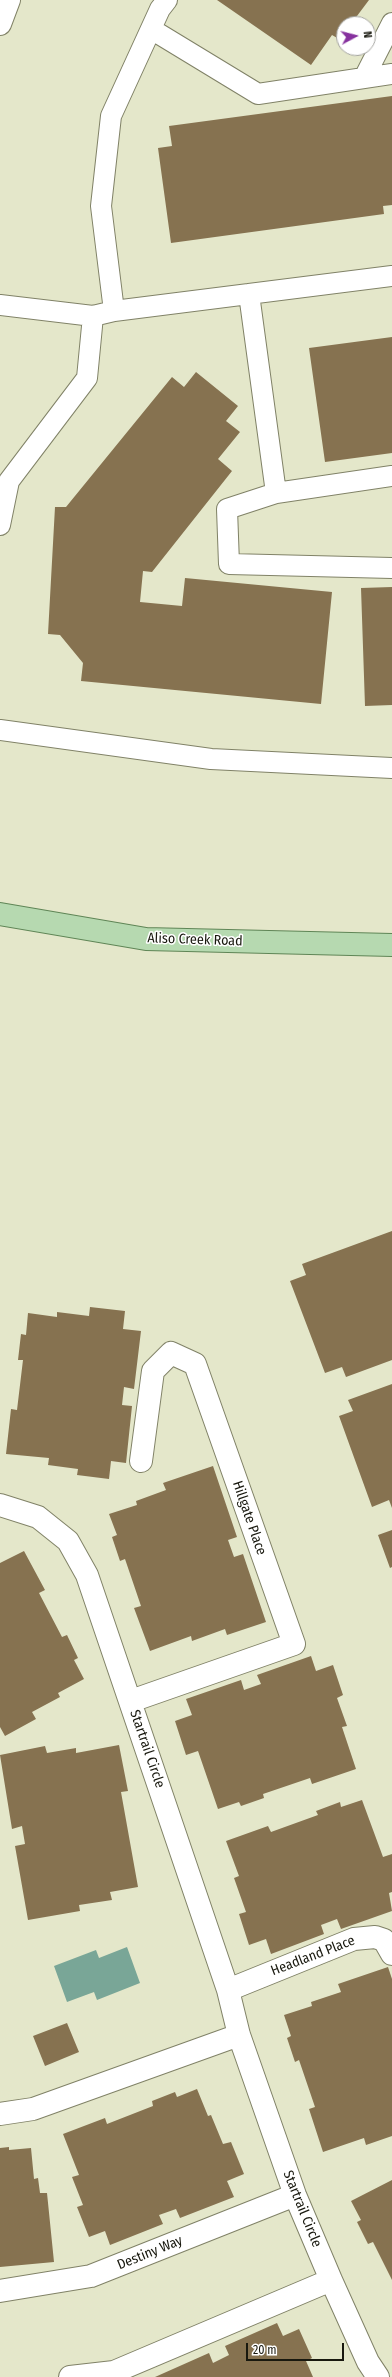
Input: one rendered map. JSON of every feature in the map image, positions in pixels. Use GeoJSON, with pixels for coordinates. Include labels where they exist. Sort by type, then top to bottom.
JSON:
{"type":"FeatureCollection","features":[{"type":"Feature","properties":{"kind":"main road","name":"Aliso Creek Road"},"geometry":{"type":"LineString","coordinates":[[0,914],[146,939],[392,945]]}},
{"type":"Feature","properties":{"kind":"street"},"geometry":{"type":"LineString","coordinates":[[0,24],[9,0]]}},
{"type":"Feature","properties":{"kind":"street","name":"Hillgate Place"},"geometry":{"type":"LineString","coordinates":[[131,1701],[294,1644],[195,1364],[171,1353],[153,1371],[141,1461]]}},
{"type":"Feature","properties":{"kind":"street","name":"Startrail Circle"},"geometry":{"type":"LineString","coordinates":[[0,1506],[38,1517],[68,1541],[87,1575],[228,1990],[239,2035],[295,2195],[368,2362],[378,2377]]}},
{"type":"Feature","properties":{"kind":"street","name":"Headland Place"},"geometry":{"type":"LineString","coordinates":[[228,1990],[354,1939],[375,1937],[384,1940],[392,1954]]}},
{"type":"Feature","properties":{"kind":"street"},"geometry":{"type":"LineString","coordinates":[[0,2114],[33,2109],[239,2035]]}},
{"type":"Feature","properties":{"kind":"street","name":"Destiny Way"},"geometry":{"type":"LineString","coordinates":[[0,2291],[91,2276],[295,2195]]}},
{"type":"Feature","properties":{"kind":"street"},"geometry":{"type":"LineString","coordinates":[[70,2377],[114,2372],[331,2280]]}},
{"type":"Feature","properties":{"kind":"lane"},"geometry":{"type":"LineString","coordinates":[[114,311],[101,206],[111,116],[166,0]]}},
{"type":"Feature","properties":{"kind":"lane"},"geometry":{"type":"LineString","coordinates":[[364,78],[392,23]]}},
{"type":"Feature","properties":{"kind":"lane"},"geometry":{"type":"LineString","coordinates":[[151,29],[258,94],[392,74]]}},
{"type":"Feature","properties":{"kind":"lane"},"geometry":{"type":"LineString","coordinates":[[0,305],[93,316],[114,311],[392,276]]}},
{"type":"Feature","properties":{"kind":"lane"},"geometry":{"type":"LineString","coordinates":[[249,294],[276,493]]}},
{"type":"Feature","properties":{"kind":"lane"},"geometry":{"type":"LineString","coordinates":[[0,525],[9,481],[87,378],[93,316]]}},
{"type":"Feature","properties":{"kind":"lane"},"geometry":{"type":"LineString","coordinates":[[392,476],[276,493],[228,509],[229,564],[392,568]]}},
{"type":"Feature","properties":{"kind":"lane"},"geometry":{"type":"LineString","coordinates":[[0,730],[212,759],[392,768]]}},
{"type":"Feature","properties":{"kind":"water"},"geometry":{"type":"Polygon","coordinates":[[[127,1947],[140,1983],[97,2000],[94,1992],[67,2002],[54,1966],[96,1950],[99,1958],[127,1947]]]}},
{"type":"Feature","properties":{"kind":"building"},"geometry":{"type":"Polygon","coordinates":[[[217,0],[369,0],[357,16],[336,16],[336,37],[332,35],[311,65],[217,0]]]}},
{"type":"Feature","properties":{"kind":"building"},"geometry":{"type":"Polygon","coordinates":[[[392,96],[392,205],[383,206],[384,214],[171,243],[158,148],[172,146],[169,126],[392,96]]]}},
{"type":"Feature","properties":{"kind":"building"},"geometry":{"type":"Polygon","coordinates":[[[392,337],[392,453],[325,462],[309,348],[392,337]]]}},
{"type":"Feature","properties":{"kind":"building"},"geometry":{"type":"Polygon","coordinates":[[[196,372],[238,406],[226,421],[240,432],[218,459],[232,471],[152,572],[143,571],[140,602],[182,606],[185,578],[332,592],[321,704],[81,681],[83,663],[60,635],[48,634],[55,507],[66,507],[172,377],[184,387],[196,372]]]}},
{"type":"Feature","properties":{"kind":"building"},"geometry":{"type":"Polygon","coordinates":[[[392,587],[392,705],[365,706],[361,588],[392,587]]]}},
{"type":"Feature","properties":{"kind":"building"},"geometry":{"type":"Polygon","coordinates":[[[392,1231],[392,1360],[346,1377],[342,1367],[325,1373],[290,1281],[306,1275],[302,1264],[392,1231]]]}},
{"type":"Feature","properties":{"kind":"building"},"geometry":{"type":"Polygon","coordinates":[[[90,1307],[125,1311],[123,1329],[141,1331],[134,1389],[124,1387],[122,1405],[132,1406],[126,1463],[111,1461],[109,1479],[77,1475],[78,1469],[48,1465],[49,1458],[6,1454],[11,1409],[17,1410],[23,1360],[18,1360],[21,1334],[26,1335],[28,1313],[57,1317],[57,1312],[89,1316],[90,1307]]]}},
{"type":"Feature","properties":{"kind":"building"},"geometry":{"type":"Polygon","coordinates":[[[392,1384],[392,1508],[389,1500],[372,1507],[339,1416],[353,1411],[348,1400],[392,1384]]]}},
{"type":"Feature","properties":{"kind":"building"},"geometry":{"type":"Polygon","coordinates":[[[213,1466],[237,1537],[228,1540],[234,1557],[243,1554],[266,1622],[227,1635],[225,1629],[192,1641],[191,1636],[150,1651],[134,1608],[141,1606],[125,1559],[120,1561],[112,1537],[117,1535],[109,1514],[137,1505],[136,1501],[166,1490],[163,1483],[213,1466]]]}},
{"type":"Feature","properties":{"kind":"building"},"geometry":{"type":"Polygon","coordinates":[[[392,1530],[392,1567],[390,1568],[378,1535],[392,1530]]]}},
{"type":"Feature","properties":{"kind":"building"},"geometry":{"type":"Polygon","coordinates":[[[24,1551],[45,1590],[39,1593],[62,1637],[67,1635],[78,1658],[74,1660],[84,1679],[58,1693],[60,1697],[32,1712],[36,1719],[5,1736],[0,1727],[0,1563],[24,1551]]]}},
{"type":"Feature","properties":{"kind":"building"},"geometry":{"type":"Polygon","coordinates":[[[311,1656],[316,1671],[333,1665],[343,1695],[337,1698],[347,1726],[342,1727],[356,1769],[312,1784],[310,1778],[263,1794],[264,1798],[241,1806],[239,1802],[218,1809],[198,1751],[186,1755],[175,1721],[192,1715],[186,1699],[241,1680],[244,1690],[261,1684],[257,1675],[311,1656]]]}},
{"type":"Feature","properties":{"kind":"building"},"geometry":{"type":"Polygon","coordinates":[[[119,1745],[128,1791],[121,1792],[138,1887],[110,1892],[112,1900],[79,1905],[80,1911],[28,1920],[15,1846],[25,1844],[22,1826],[12,1829],[0,1755],[45,1746],[47,1753],[76,1748],[76,1753],[119,1745]]]}},
{"type":"Feature","properties":{"kind":"building"},"geometry":{"type":"Polygon","coordinates":[[[362,1800],[383,1857],[392,1854],[392,1892],[389,1893],[392,1911],[341,1929],[337,1919],[321,1925],[324,1934],[271,1954],[266,1939],[249,1945],[239,1914],[246,1912],[234,1878],[239,1876],[226,1841],[268,1826],[271,1832],[318,1815],[316,1811],[340,1802],[341,1807],[362,1800]]]}},
{"type":"Feature","properties":{"kind":"building"},"geometry":{"type":"Polygon","coordinates":[[[388,1967],[392,1979],[392,2136],[366,2145],[364,2138],[323,2152],[309,2109],[315,2107],[299,2060],[295,2062],[287,2038],[291,2036],[284,2015],[312,2006],[311,2002],[341,1992],[338,1984],[388,1967]]]}},
{"type":"Feature","properties":{"kind":"building"},"geometry":{"type":"Polygon","coordinates":[[[67,2023],[79,2052],[45,2066],[33,2036],[67,2023]]]}},
{"type":"Feature","properties":{"kind":"building"},"geometry":{"type":"Polygon","coordinates":[[[197,2089],[208,2116],[211,2115],[223,2144],[231,2142],[244,2174],[227,2181],[234,2197],[180,2218],[176,2209],[159,2215],[163,2224],[110,2245],[105,2231],[89,2237],[77,2207],[83,2205],[72,2177],[79,2175],[63,2134],[105,2118],[107,2124],[153,2106],[152,2101],[175,2092],[177,2097],[197,2089]]]}},
{"type":"Feature","properties":{"kind":"building"},"geometry":{"type":"Polygon","coordinates":[[[9,2147],[9,2150],[31,2148],[34,2179],[38,2178],[40,2193],[47,2193],[54,2262],[0,2267],[0,2148],[9,2147]]]}},
{"type":"Feature","properties":{"kind":"building"},"geometry":{"type":"Polygon","coordinates":[[[392,2180],[392,2280],[373,2242],[368,2244],[357,2222],[361,2220],[351,2201],[392,2180]]]}},
{"type":"Feature","properties":{"kind":"building"},"geometry":{"type":"Polygon","coordinates":[[[277,2323],[283,2336],[299,2329],[312,2358],[306,2361],[313,2377],[155,2377],[209,2353],[213,2363],[229,2355],[225,2346],[277,2323]]]}}]}
